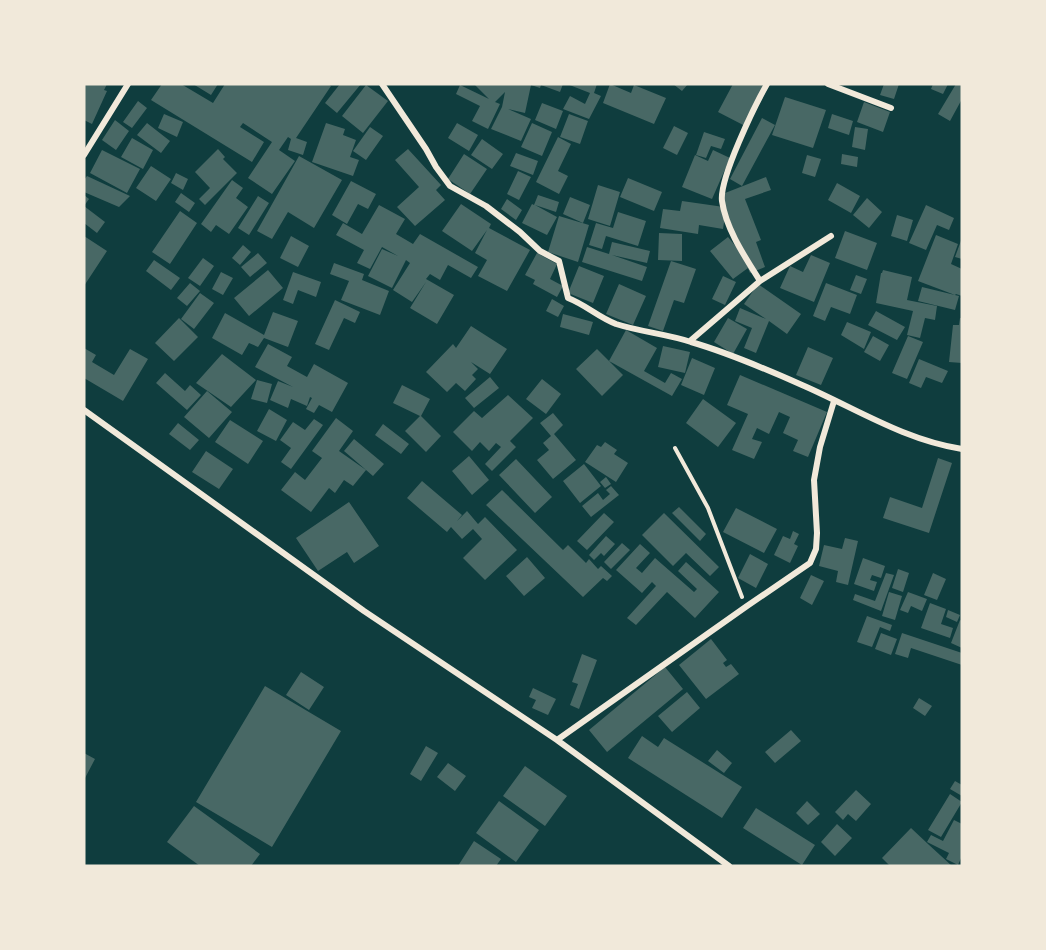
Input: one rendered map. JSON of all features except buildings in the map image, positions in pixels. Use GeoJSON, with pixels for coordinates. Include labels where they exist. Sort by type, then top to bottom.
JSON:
{"type":"FeatureCollection","features":[{"type":"Feature","properties":{"kind":"street"},"geometry":{"type":"LineString","coordinates":[[84,155],[128,84]]}},
{"type":"Feature","properties":{"kind":"street"},"geometry":{"type":"LineString","coordinates":[[382,84],[426,149],[435,167],[450,186],[486,206],[540,251],[559,261],[568,298],[583,304],[600,317],[616,324],[690,341],[804,386],[926,442],[962,449]]}},
{"type":"Feature","properties":{"kind":"street"},"geometry":{"type":"LineString","coordinates":[[760,281],[728,222],[722,200],[733,161],[767,84]]}},
{"type":"Feature","properties":{"kind":"street"},"geometry":{"type":"LineString","coordinates":[[828,84],[891,108]]}},
{"type":"Feature","properties":{"kind":"street"},"geometry":{"type":"LineString","coordinates":[[690,341],[760,281],[831,236]]}},
{"type":"Feature","properties":{"kind":"street"},"geometry":{"type":"LineString","coordinates":[[557,740],[806,567],[813,557],[818,532],[814,480],[820,447],[834,401]]}},
{"type":"Feature","properties":{"kind":"street"},"geometry":{"type":"LineString","coordinates":[[84,410],[364,610],[557,740],[729,866]]}},
{"type":"Feature","properties":{"kind":"path"},"geometry":{"type":"LineString","coordinates":[[675,448],[708,508],[747,606]]}}]}
